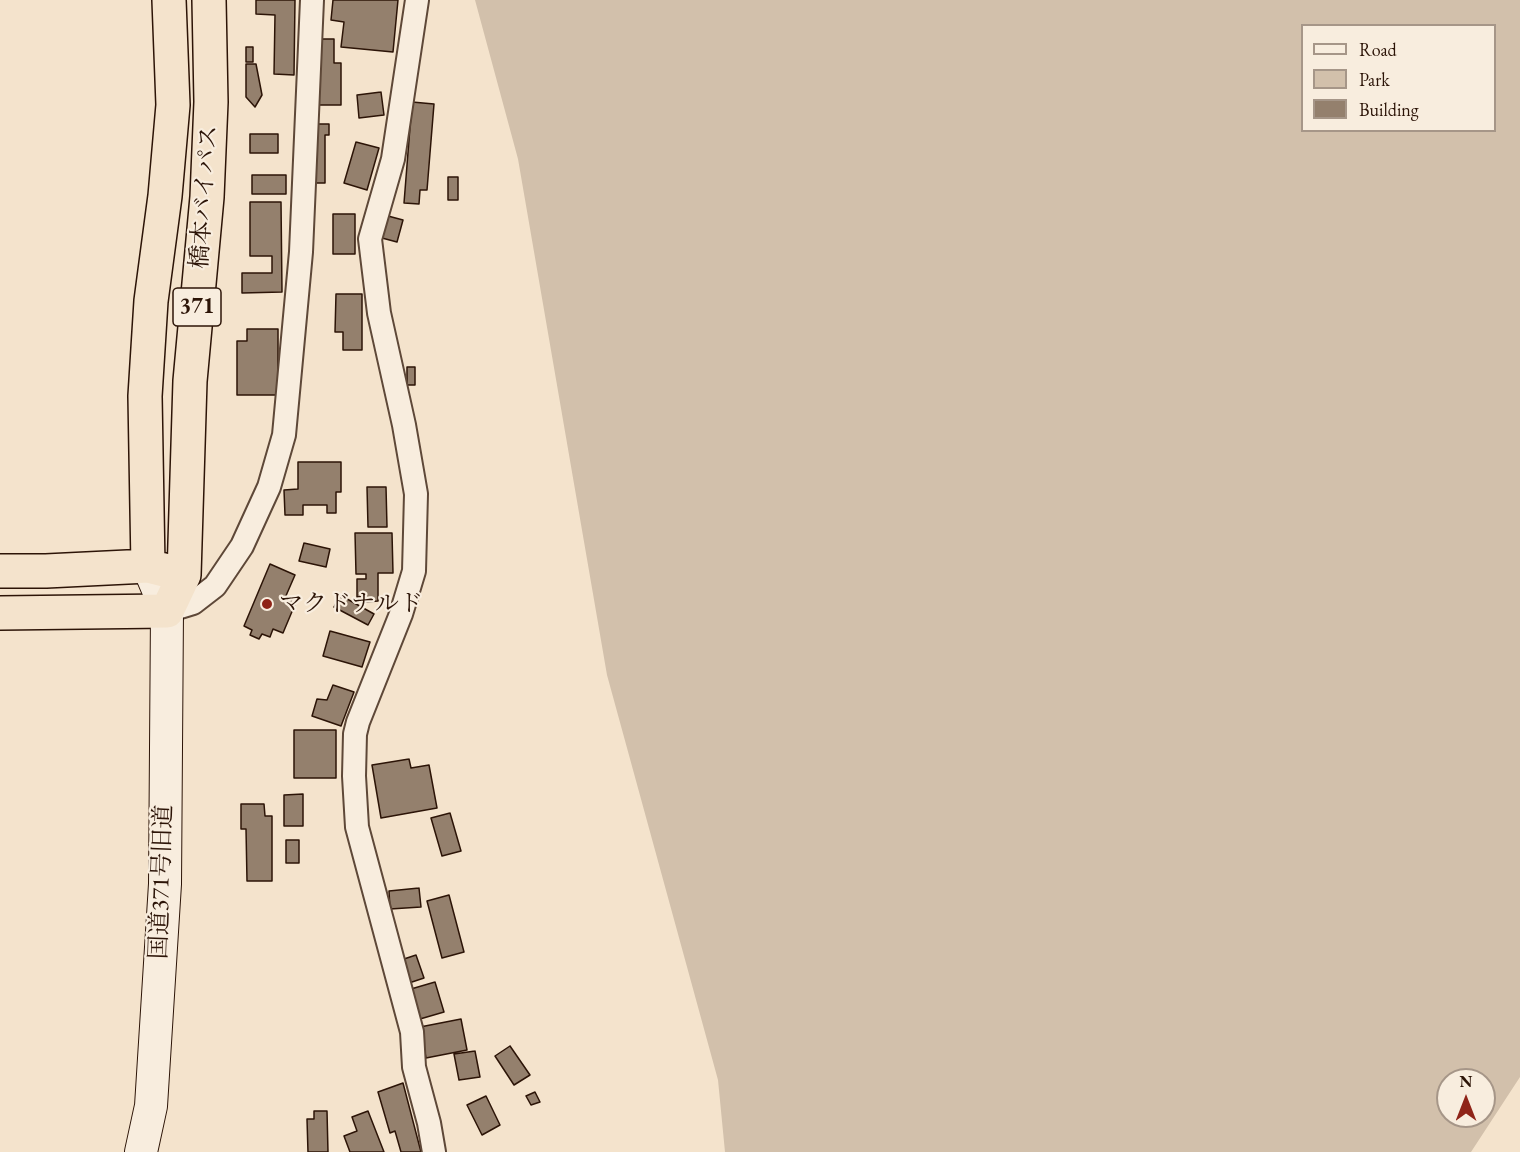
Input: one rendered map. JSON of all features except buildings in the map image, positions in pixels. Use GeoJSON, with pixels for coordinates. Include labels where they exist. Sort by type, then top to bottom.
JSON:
{"type":"FeatureCollection","features":[{"type":"Feature","properties":{"kind":"highway","name":"橋本バイパス"},"geometry":{"type":"LineString","coordinates":[[148,566],[145,396],[152,302],[173,105],[168,0]]}},
{"type":"Feature","properties":{"kind":"highway","name":"橋本バイパス"},"geometry":{"type":"LineString","coordinates":[[167,611],[184,574],[190,381],[207,197],[211,114],[209,0]]}},
{"type":"Feature","properties":{"kind":"highway"},"geometry":{"type":"LineString","coordinates":[[0,571],[148,566],[184,574]]}},
{"type":"Feature","properties":{"kind":"highway"},"geometry":{"type":"LineString","coordinates":[[0,613],[167,611]]}},
{"type":"Feature","properties":{"kind":"street"},"geometry":{"type":"LineString","coordinates":[[148,566],[167,611],[194,603],[215,586],[242,546],[268,487],[284,435],[301,252],[312,0]]}},
{"type":"Feature","properties":{"kind":"street"},"geometry":{"type":"LineString","coordinates":[[417,0],[393,159],[370,239],[379,314],[404,425],[416,494],[414,571],[401,614],[358,722],[355,734],[354,777],[357,827],[412,1032],[414,1067],[434,1152]]}},
{"type":"Feature","properties":{"kind":"street","name":"国道371号旧道"},"geometry":{"type":"LineString","coordinates":[[141,1152],[151,1106],[165,884],[167,611]]}},
{"type":"Feature","properties":{"kind":"green space"},"geometry":{"type":"Polygon","coordinates":[[[475,0],[1520,0],[1520,1077],[1496,1114],[1496,1068],[1436,1068],[1436,1128],[1487,1128],[1471,1152],[725,1152],[718,1080],[607,675],[518,159],[475,0]]]}},
{"type":"Feature","properties":{"kind":"place","name":"マクドナルド"},"geometry":{"type":"Point","coordinates":[267,604]}}]}
